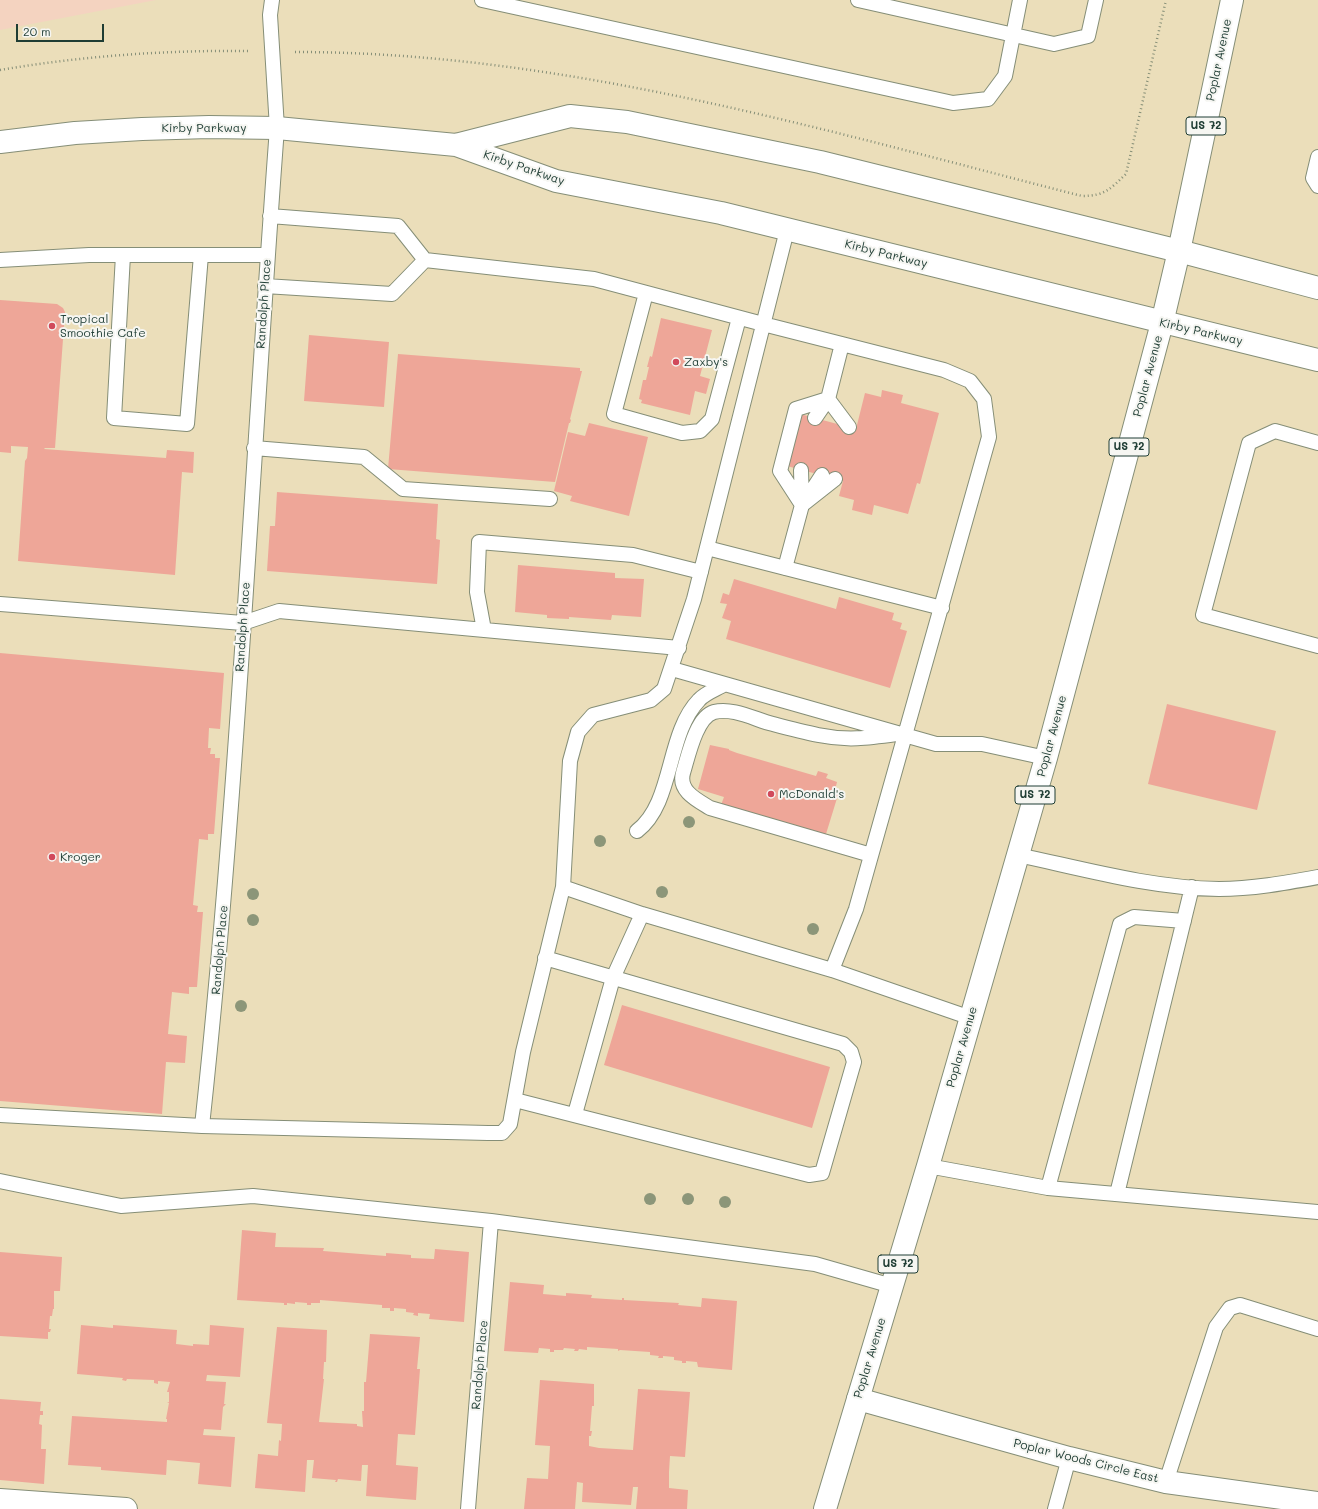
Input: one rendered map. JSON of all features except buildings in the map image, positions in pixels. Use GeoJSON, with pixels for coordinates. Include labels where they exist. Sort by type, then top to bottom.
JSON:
{"type":"FeatureCollection","features":[{"type":"Feature","properties":{"kind":"main road","name":"Poplar Avenue"},"geometry":{"type":"LineString","coordinates":[[825,1509],[928,1166],[1046,758],[1162,323],[1179,251],[1232,0]]}},
{"type":"Feature","properties":{"kind":"main road","name":"Kirby Parkway"},"geometry":{"type":"LineString","coordinates":[[456,144],[570,116],[627,122],[820,162],[1179,251],[1318,288]]}},
{"type":"Feature","properties":{"kind":"main road","name":"Kirby Parkway"},"geometry":{"type":"LineString","coordinates":[[0,142],[75,133],[209,127],[277,128],[456,144],[556,181],[721,213],[1162,323],[1318,360]]}},
{"type":"Feature","properties":{"kind":"main road","name":"Poplar Woods Circle East"},"geometry":{"type":"LineString","coordinates":[[858,1399],[1069,1458],[1166,1482],[1318,1503]]}},
{"type":"Feature","properties":{"kind":"main road"},"geometry":{"type":"LineString","coordinates":[[0,1500],[126,1509]]}},
{"type":"Feature","properties":{"kind":"lane","name":"Randolph Place"},"geometry":{"type":"LineString","coordinates":[[202,1126],[225,891],[267,255],[277,128],[270,15],[272,0]]}},
{"type":"Feature","properties":{"kind":"lane"},"geometry":{"type":"LineString","coordinates":[[482,0],[488,3],[953,103],[988,99],[1005,76],[1020,0]]}},
{"type":"Feature","properties":{"kind":"lane"},"geometry":{"type":"LineString","coordinates":[[858,0],[1054,44],[1088,36],[1096,0]]}},
{"type":"Feature","properties":{"kind":"lane"},"geometry":{"type":"LineString","coordinates":[[1318,157],[1313,178],[1318,186]]}},
{"type":"Feature","properties":{"kind":"lane"},"geometry":{"type":"LineString","coordinates":[[270,216],[398,226],[425,260],[594,279],[739,318],[944,370],[970,381],[984,399],[989,437],[942,608],[901,735],[856,908],[832,970]]}},
{"type":"Feature","properties":{"kind":"lane"},"geometry":{"type":"LineString","coordinates":[[0,1115],[202,1126],[502,1133],[510,1124],[523,1052],[544,958],[563,887],[570,761],[578,732],[593,715],[651,700],[664,689],[679,648],[701,572],[787,230]]}},
{"type":"Feature","properties":{"kind":"lane"},"geometry":{"type":"LineString","coordinates":[[0,260],[123,255],[267,255]]}},
{"type":"Feature","properties":{"kind":"lane"},"geometry":{"type":"LineString","coordinates":[[123,255],[114,418],[187,424],[201,255]]}},
{"type":"Feature","properties":{"kind":"lane"},"geometry":{"type":"LineString","coordinates":[[265,286],[392,294],[425,260]]}},
{"type":"Feature","properties":{"kind":"lane"},"geometry":{"type":"LineString","coordinates":[[646,293],[614,414],[682,433],[700,431],[712,419],[739,318]]}},
{"type":"Feature","properties":{"kind":"lane"},"geometry":{"type":"LineString","coordinates":[[815,418],[828,399],[842,344]]}},
{"type":"Feature","properties":{"kind":"lane"},"geometry":{"type":"LineString","coordinates":[[828,399],[842,425]]}},
{"type":"Feature","properties":{"kind":"lane"},"geometry":{"type":"LineString","coordinates":[[802,505],[780,471],[796,409],[828,399]]}},
{"type":"Feature","properties":{"kind":"lane"},"geometry":{"type":"LineString","coordinates":[[1318,443],[1275,431],[1249,443],[1203,615],[1318,646]]}},
{"type":"Feature","properties":{"kind":"lane"},"geometry":{"type":"LineString","coordinates":[[254,448],[364,457],[403,489],[550,499]]}},
{"type":"Feature","properties":{"kind":"lane"},"geometry":{"type":"LineString","coordinates":[[785,568],[802,505],[801,470]]}},
{"type":"Feature","properties":{"kind":"lane"},"geometry":{"type":"LineString","coordinates":[[802,505],[828,477]]}},
{"type":"Feature","properties":{"kind":"lane"},"geometry":{"type":"LineString","coordinates":[[484,630],[477,592],[479,542],[633,555],[701,572]]}},
{"type":"Feature","properties":{"kind":"lane"},"geometry":{"type":"LineString","coordinates":[[707,548],[942,608]]}},
{"type":"Feature","properties":{"kind":"lane"},"geometry":{"type":"LineString","coordinates":[[0,604],[243,623],[279,611],[679,648]]}},
{"type":"Feature","properties":{"kind":"lane"},"geometry":{"type":"LineString","coordinates":[[672,669],[936,744],[982,744],[1046,758]]}},
{"type":"Feature","properties":{"kind":"lane"},"geometry":{"type":"LineString","coordinates":[[637,831],[644,825],[654,812],[683,723],[699,699],[725,684]]}},
{"type":"Feature","properties":{"kind":"lane"},"geometry":{"type":"LineString","coordinates":[[871,855],[710,808],[695,799],[684,789],[682,777],[696,731],[705,719],[714,712],[732,712],[773,724],[827,736],[856,740],[901,735]]}},
{"type":"Feature","properties":{"kind":"lane"},"geometry":{"type":"LineString","coordinates":[[1018,855],[1162,885],[1219,889],[1260,887],[1318,877]]}},
{"type":"Feature","properties":{"kind":"lane"},"geometry":{"type":"LineString","coordinates":[[563,887],[642,914],[832,970],[971,1018]]}},
{"type":"Feature","properties":{"kind":"lane"},"geometry":{"type":"LineString","coordinates":[[1117,1194],[1192,887]]}},
{"type":"Feature","properties":{"kind":"lane"},"geometry":{"type":"LineString","coordinates":[[574,1114],[613,978],[642,914]]}},
{"type":"Feature","properties":{"kind":"lane"},"geometry":{"type":"LineString","coordinates":[[1048,1188],[1120,924],[1134,917],[1184,921]]}},
{"type":"Feature","properties":{"kind":"lane"},"geometry":{"type":"LineString","coordinates":[[515,1100],[809,1175],[822,1173],[854,1062],[851,1052],[843,1044],[544,958]]}},
{"type":"Feature","properties":{"kind":"lane"},"geometry":{"type":"LineString","coordinates":[[928,1166],[1048,1188],[1318,1212]]}},
{"type":"Feature","properties":{"kind":"lane"},"geometry":{"type":"LineString","coordinates":[[0,1181],[121,1206],[253,1196],[491,1221],[815,1264],[892,1286]]}},
{"type":"Feature","properties":{"kind":"lane","name":"Randolph Place"},"geometry":{"type":"LineString","coordinates":[[468,1509],[491,1221]]}},
{"type":"Feature","properties":{"kind":"lane"},"geometry":{"type":"LineString","coordinates":[[1166,1482],[1216,1327],[1230,1308],[1240,1305],[1318,1329]]}},
{"type":"Feature","properties":{"kind":"lane"},"geometry":{"type":"LineString","coordinates":[[1055,1509],[1069,1458]]}},
{"type":"Feature","properties":{"kind":"path"},"geometry":{"type":"LineString","coordinates":[[0,70],[126,55],[208,51],[329,52],[439,59],[538,70],[680,96],[1082,196],[1095,196],[1107,192],[1126,174],[1166,0]]}},
{"type":"Feature","properties":{"kind":"shaded area"},"geometry":{"type":"Polygon","coordinates":[[[0,0],[156,0],[0,30],[0,0]]]}},
{"type":"Feature","properties":{"kind":"place","name":"Tropical Smoothie Cafe"},"geometry":{"type":"Point","coordinates":[52,326]}},
{"type":"Feature","properties":{"kind":"place","name":"Zaxby's"},"geometry":{"type":"Point","coordinates":[676,362]}},
{"type":"Feature","properties":{"kind":"place","name":"McDonald's"},"geometry":{"type":"Point","coordinates":[771,794]}},
{"type":"Feature","properties":{"kind":"place","name":"Kroger"},"geometry":{"type":"Point","coordinates":[52,857]}}]}
